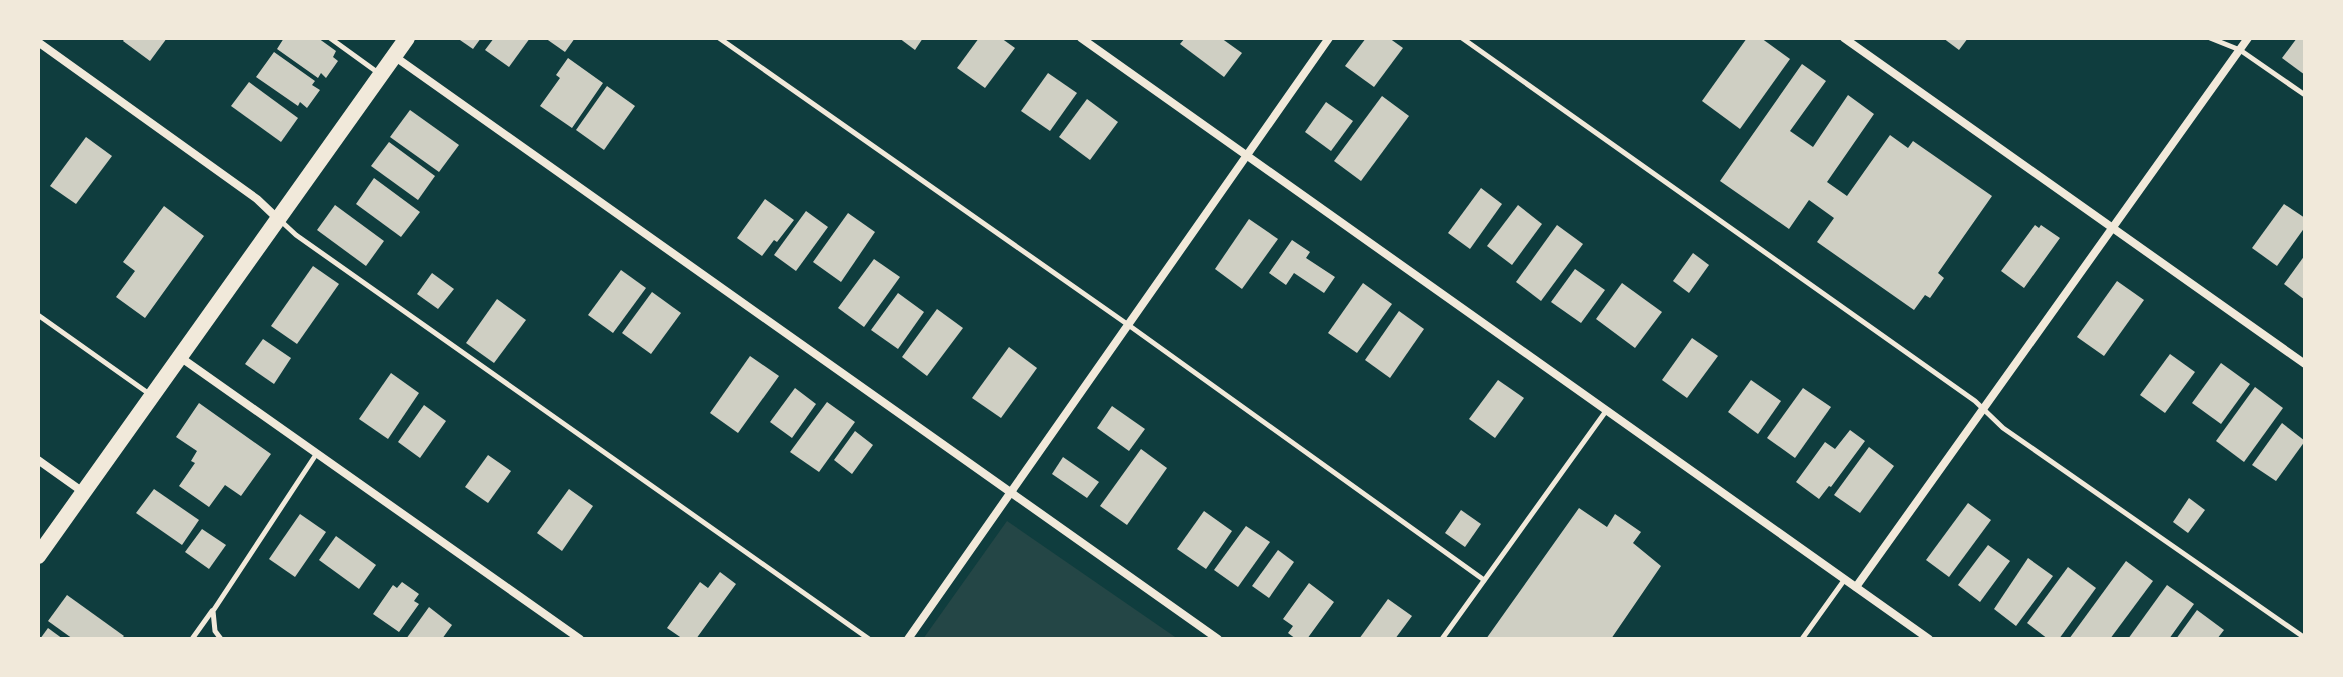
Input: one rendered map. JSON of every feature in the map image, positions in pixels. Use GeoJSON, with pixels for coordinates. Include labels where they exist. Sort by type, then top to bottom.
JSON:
{"type":"FeatureCollection","features":[{"type":"Feature","properties":{"kind":"main road"},"geometry":{"type":"LineString","coordinates":[[38,556],[407,38]]}},
{"type":"Feature","properties":{"kind":"street"},"geometry":{"type":"LineString","coordinates":[[1081,38],[1929,639]]}},
{"type":"Feature","properties":{"kind":"street"},"geometry":{"type":"LineString","coordinates":[[908,639],[1329,38]]}},
{"type":"Feature","properties":{"kind":"street"},"geometry":{"type":"LineString","coordinates":[[1844,38],[2305,364]]}},
{"type":"Feature","properties":{"kind":"street"},"geometry":{"type":"LineString","coordinates":[[1856,587],[2248,38]]}},
{"type":"Feature","properties":{"kind":"street"},"geometry":{"type":"LineString","coordinates":[[38,42],[257,199],[278,219]]}},
{"type":"Feature","properties":{"kind":"street"},"geometry":{"type":"LineString","coordinates":[[394,56],[1218,639]]}},
{"type":"Feature","properties":{"kind":"street"},"geometry":{"type":"LineString","coordinates":[[180,357],[580,639]]}},
{"type":"Feature","properties":{"kind":"street"},"geometry":{"type":"LineString","coordinates":[[38,460],[83,492]]}},
{"type":"Feature","properties":{"kind":"lane"},"geometry":{"type":"LineString","coordinates":[[330,38],[381,75]]}},
{"type":"Feature","properties":{"kind":"lane"},"geometry":{"type":"LineString","coordinates":[[719,38],[1127,324],[1484,580]]}},
{"type":"Feature","properties":{"kind":"lane"},"geometry":{"type":"LineString","coordinates":[[1462,38],[1984,408],[2003,428],[2305,638]]}},
{"type":"Feature","properties":{"kind":"lane"},"geometry":{"type":"LineString","coordinates":[[2210,38],[2240,50],[2305,95]]}},
{"type":"Feature","properties":{"kind":"lane"},"geometry":{"type":"LineString","coordinates":[[278,219],[296,235],[869,639]]}},
{"type":"Feature","properties":{"kind":"lane"},"geometry":{"type":"LineString","coordinates":[[38,315],[152,396]]}},
{"type":"Feature","properties":{"kind":"lane"},"geometry":{"type":"LineString","coordinates":[[1442,639],[1606,410]]}},
{"type":"Feature","properties":{"kind":"lane"},"geometry":{"type":"LineString","coordinates":[[192,639],[317,453]]}},
{"type":"Feature","properties":{"kind":"lane"},"geometry":{"type":"LineString","coordinates":[[1802,639],[1845,579]]}},
{"type":"Feature","properties":{"kind":"lane"},"geometry":{"type":"LineString","coordinates":[[213,611],[215,631],[221,639]]}},
{"type":"Feature","properties":{"kind":"shaded area"},"geometry":{"type":"Polygon","coordinates":[[[1007,521],[1178,639],[923,639],[1007,521]]]}},
{"type":"Feature","properties":{"kind":"building"},"geometry":{"type":"Polygon","coordinates":[[[125,38],[167,38],[150,61],[123,41],[125,38]]]}},
{"type":"Feature","properties":{"kind":"building"},"geometry":{"type":"Polygon","coordinates":[[[284,38],[318,38],[336,51],[333,57],[338,61],[326,78],[321,73],[318,78],[277,49],[284,38]]]}},
{"type":"Feature","properties":{"kind":"building"},"geometry":{"type":"Polygon","coordinates":[[[457,38],[481,38],[473,49],[457,38]]]}},
{"type":"Feature","properties":{"kind":"building"},"geometry":{"type":"Polygon","coordinates":[[[494,38],[530,38],[509,67],[485,50],[494,38]]]}},
{"type":"Feature","properties":{"kind":"building"},"geometry":{"type":"Polygon","coordinates":[[[545,38],[575,38],[565,52],[545,38]]]}},
{"type":"Feature","properties":{"kind":"building"},"geometry":{"type":"Polygon","coordinates":[[[899,38],[923,38],[915,50],[899,38]]]}},
{"type":"Feature","properties":{"kind":"building"},"geometry":{"type":"Polygon","coordinates":[[[979,38],[1001,38],[1015,48],[985,88],[957,68],[979,38]]]}},
{"type":"Feature","properties":{"kind":"building"},"geometry":{"type":"Polygon","coordinates":[[[1185,38],[1221,38],[1242,53],[1224,77],[1180,44],[1185,38]]]}},
{"type":"Feature","properties":{"kind":"building"},"geometry":{"type":"Polygon","coordinates":[[[1366,38],[1389,38],[1403,48],[1374,87],[1345,66],[1366,38]]]}},
{"type":"Feature","properties":{"kind":"building"},"geometry":{"type":"Polygon","coordinates":[[[1747,38],[1761,38],[1790,59],[1740,129],[1702,101],[1747,38]]]}},
{"type":"Feature","properties":{"kind":"building"},"geometry":{"type":"Polygon","coordinates":[[[1943,38],[1968,38],[1959,50],[1943,38]]]}},
{"type":"Feature","properties":{"kind":"building"},"geometry":{"type":"Polygon","coordinates":[[[2297,38],[2305,38],[2305,75],[2282,58],[2297,38]]]}},
{"type":"Feature","properties":{"kind":"building"},"geometry":{"type":"Polygon","coordinates":[[[274,52],[315,81],[312,85],[320,90],[307,108],[300,102],[298,106],[256,77],[274,52]]]}},
{"type":"Feature","properties":{"kind":"building"},"geometry":{"type":"Polygon","coordinates":[[[568,58],[603,83],[572,128],[540,106],[560,78],[556,75],[568,58]]]}},
{"type":"Feature","properties":{"kind":"building"},"geometry":{"type":"Polygon","coordinates":[[[1802,64],[1826,81],[1790,131],[1813,147],[1848,95],[1874,114],[1827,182],[1847,196],[1890,135],[1908,148],[1913,141],[1992,196],[1938,273],[1944,278],[1930,298],[1925,295],[1914,310],[1817,242],[1834,218],[1809,200],[1789,229],[1720,181],[1802,64]]]}},
{"type":"Feature","properties":{"kind":"building"},"geometry":{"type":"Polygon","coordinates":[[[1048,73],[1077,93],[1050,131],[1021,111],[1048,73]]]}},
{"type":"Feature","properties":{"kind":"building"},"geometry":{"type":"Polygon","coordinates":[[[249,82],[298,118],[281,142],[231,106],[249,82]]]}},
{"type":"Feature","properties":{"kind":"building"},"geometry":{"type":"Polygon","coordinates":[[[607,86],[635,106],[604,150],[576,130],[607,86]]]}},
{"type":"Feature","properties":{"kind":"building"},"geometry":{"type":"Polygon","coordinates":[[[1382,96],[1409,116],[1361,181],[1334,161],[1382,96]]]}},
{"type":"Feature","properties":{"kind":"building"},"geometry":{"type":"Polygon","coordinates":[[[1087,99],[1118,122],[1090,160],[1059,137],[1087,99]]]}},
{"type":"Feature","properties":{"kind":"building"},"geometry":{"type":"Polygon","coordinates":[[[1326,102],[1353,121],[1331,151],[1305,132],[1326,102]]]}},
{"type":"Feature","properties":{"kind":"building"},"geometry":{"type":"Polygon","coordinates":[[[410,110],[459,145],[439,172],[390,137],[410,110]]]}},
{"type":"Feature","properties":{"kind":"building"},"geometry":{"type":"Polygon","coordinates":[[[86,137],[112,156],[76,204],[50,186],[86,137]]]}},
{"type":"Feature","properties":{"kind":"building"},"geometry":{"type":"Polygon","coordinates":[[[389,142],[435,176],[418,200],[371,166],[389,142]]]}},
{"type":"Feature","properties":{"kind":"building"},"geometry":{"type":"Polygon","coordinates":[[[374,178],[420,212],[401,237],[356,204],[374,178]]]}},
{"type":"Feature","properties":{"kind":"building"},"geometry":{"type":"Polygon","coordinates":[[[1481,188],[1502,204],[1470,249],[1448,233],[1481,188]]]}},
{"type":"Feature","properties":{"kind":"building"},"geometry":{"type":"Polygon","coordinates":[[[765,199],[794,220],[762,256],[737,238],[765,199]]]}},
{"type":"Feature","properties":{"kind":"building"},"geometry":{"type":"Polygon","coordinates":[[[2284,204],[2305,218],[2305,227],[2277,266],[2252,248],[2284,204]]]}},
{"type":"Feature","properties":{"kind":"building"},"geometry":{"type":"Polygon","coordinates":[[[335,205],[384,241],[366,266],[317,230],[335,205]]]}},
{"type":"Feature","properties":{"kind":"building"},"geometry":{"type":"Polygon","coordinates":[[[1518,205],[1542,224],[1512,265],[1487,246],[1518,205]]]}},
{"type":"Feature","properties":{"kind":"building"},"geometry":{"type":"Polygon","coordinates":[[[164,206],[204,236],[145,318],[116,297],[135,271],[123,262],[164,206]]]}},
{"type":"Feature","properties":{"kind":"building"},"geometry":{"type":"Polygon","coordinates":[[[806,211],[828,227],[796,271],[774,255],[806,211]]]}},
{"type":"Feature","properties":{"kind":"building"},"geometry":{"type":"Polygon","coordinates":[[[848,213],[875,232],[841,282],[813,262],[848,213]]]}},
{"type":"Feature","properties":{"kind":"building"},"geometry":{"type":"Polygon","coordinates":[[[1249,219],[1278,239],[1242,289],[1215,269],[1249,219]]]}},
{"type":"Feature","properties":{"kind":"building"},"geometry":{"type":"Polygon","coordinates":[[[1557,225],[1583,244],[1541,301],[1516,282],[1557,225]]]}},
{"type":"Feature","properties":{"kind":"building"},"geometry":{"type":"Polygon","coordinates":[[[2035,225],[2039,228],[2041,225],[2060,238],[2024,288],[2001,271],[2035,225]]]}},
{"type":"Feature","properties":{"kind":"building"},"geometry":{"type":"Polygon","coordinates":[[[1292,240],[1310,252],[1306,258],[1335,277],[1324,293],[1294,273],[1286,285],[1269,273],[1292,240]]]}},
{"type":"Feature","properties":{"kind":"building"},"geometry":{"type":"Polygon","coordinates":[[[1693,253],[1709,265],[1689,293],[1673,281],[1693,253]]]}},
{"type":"Feature","properties":{"kind":"building"},"geometry":{"type":"Polygon","coordinates":[[[2305,255],[2305,300],[2284,284],[2305,255]]]}},
{"type":"Feature","properties":{"kind":"building"},"geometry":{"type":"Polygon","coordinates":[[[874,259],[900,277],[864,327],[838,308],[874,259]]]}},
{"type":"Feature","properties":{"kind":"building"},"geometry":{"type":"Polygon","coordinates":[[[313,266],[339,284],[297,344],[271,326],[313,266]]]}},
{"type":"Feature","properties":{"kind":"building"},"geometry":{"type":"Polygon","coordinates":[[[1575,269],[1605,290],[1581,323],[1551,302],[1575,269]]]}},
{"type":"Feature","properties":{"kind":"building"},"geometry":{"type":"Polygon","coordinates":[[[621,270],[646,288],[613,333],[588,315],[621,270]]]}},
{"type":"Feature","properties":{"kind":"building"},"geometry":{"type":"Polygon","coordinates":[[[432,273],[454,289],[438,309],[417,294],[432,273]]]}},
{"type":"Feature","properties":{"kind":"building"},"geometry":{"type":"Polygon","coordinates":[[[2117,281],[2144,300],[2104,356],[2077,337],[2117,281]]]}},
{"type":"Feature","properties":{"kind":"building"},"geometry":{"type":"Polygon","coordinates":[[[1363,283],[1392,304],[1357,353],[1328,333],[1363,283]]]}},
{"type":"Feature","properties":{"kind":"building"},"geometry":{"type":"Polygon","coordinates":[[[1622,283],[1662,312],[1635,348],[1596,319],[1622,283]]]}},
{"type":"Feature","properties":{"kind":"building"},"geometry":{"type":"Polygon","coordinates":[[[652,292],[681,313],[651,354],[622,333],[652,292]]]}},
{"type":"Feature","properties":{"kind":"building"},"geometry":{"type":"Polygon","coordinates":[[[898,293],[924,312],[898,349],[871,330],[898,293]]]}},
{"type":"Feature","properties":{"kind":"building"},"geometry":{"type":"Polygon","coordinates":[[[497,299],[526,320],[494,363],[466,343],[497,299]]]}},
{"type":"Feature","properties":{"kind":"building"},"geometry":{"type":"Polygon","coordinates":[[[937,309],[963,328],[927,376],[902,357],[937,309]]]}},
{"type":"Feature","properties":{"kind":"building"},"geometry":{"type":"Polygon","coordinates":[[[1399,311],[1424,329],[1390,378],[1365,360],[1399,311]]]}},
{"type":"Feature","properties":{"kind":"building"},"geometry":{"type":"Polygon","coordinates":[[[1692,338],[1718,356],[1687,398],[1662,380],[1692,338]]]}},
{"type":"Feature","properties":{"kind":"building"},"geometry":{"type":"Polygon","coordinates":[[[263,339],[291,358],[274,384],[245,364],[263,339]]]}},
{"type":"Feature","properties":{"kind":"building"},"geometry":{"type":"Polygon","coordinates":[[[1009,347],[1037,368],[1001,418],[972,398],[1009,347]]]}},
{"type":"Feature","properties":{"kind":"building"},"geometry":{"type":"Polygon","coordinates":[[[2170,354],[2195,372],[2165,413],[2140,395],[2170,354]]]}},
{"type":"Feature","properties":{"kind":"building"},"geometry":{"type":"Polygon","coordinates":[[[750,356],[779,376],[738,433],[710,413],[750,356]]]}},
{"type":"Feature","properties":{"kind":"building"},"geometry":{"type":"Polygon","coordinates":[[[2221,363],[2250,384],[2221,424],[2192,403],[2221,363]]]}},
{"type":"Feature","properties":{"kind":"building"},"geometry":{"type":"Polygon","coordinates":[[[391,373],[419,393],[388,439],[359,419],[391,373]]]}},
{"type":"Feature","properties":{"kind":"building"},"geometry":{"type":"Polygon","coordinates":[[[1498,380],[1524,398],[1495,438],[1469,419],[1498,380]]]}},
{"type":"Feature","properties":{"kind":"building"},"geometry":{"type":"Polygon","coordinates":[[[1751,380],[1781,401],[1758,434],[1728,412],[1751,380]]]}},
{"type":"Feature","properties":{"kind":"building"},"geometry":{"type":"Polygon","coordinates":[[[2255,387],[2283,408],[2244,462],[2216,441],[2255,387]]]}},
{"type":"Feature","properties":{"kind":"building"},"geometry":{"type":"Polygon","coordinates":[[[795,388],[816,404],[792,438],[770,422],[795,388]]]}},
{"type":"Feature","properties":{"kind":"building"},"geometry":{"type":"Polygon","coordinates":[[[1803,388],[1831,407],[1795,458],[1767,438],[1803,388]]]}},
{"type":"Feature","properties":{"kind":"building"},"geometry":{"type":"Polygon","coordinates":[[[827,402],[855,422],[819,472],[790,452],[827,402]]]}},
{"type":"Feature","properties":{"kind":"building"},"geometry":{"type":"Polygon","coordinates":[[[199,403],[271,454],[241,496],[225,485],[209,507],[179,486],[195,463],[191,461],[197,451],[176,437],[199,403]]]}},
{"type":"Feature","properties":{"kind":"building"},"geometry":{"type":"Polygon","coordinates":[[[424,405],[446,421],[420,458],[398,442],[424,405]]]}},
{"type":"Feature","properties":{"kind":"building"},"geometry":{"type":"Polygon","coordinates":[[[1112,406],[1145,429],[1129,451],[1097,428],[1112,406]]]}},
{"type":"Feature","properties":{"kind":"building"},"geometry":{"type":"Polygon","coordinates":[[[2282,423],[2305,441],[2276,481],[2252,465],[2282,423]]]}},
{"type":"Feature","properties":{"kind":"building"},"geometry":{"type":"Polygon","coordinates":[[[1850,430],[1865,441],[1819,499],[1796,482],[1825,442],[1835,449],[1850,430]]]}},
{"type":"Feature","properties":{"kind":"building"},"geometry":{"type":"Polygon","coordinates":[[[855,431],[873,445],[852,474],[834,460],[855,431]]]}},
{"type":"Feature","properties":{"kind":"building"},"geometry":{"type":"Polygon","coordinates":[[[1869,447],[1894,466],[1860,513],[1834,495],[1869,447]]]}},
{"type":"Feature","properties":{"kind":"building"},"geometry":{"type":"Polygon","coordinates":[[[1141,449],[1167,468],[1127,525],[1100,506],[1141,449]]]}},
{"type":"Feature","properties":{"kind":"building"},"geometry":{"type":"Polygon","coordinates":[[[488,455],[511,471],[488,503],[465,487],[488,455]]]}},
{"type":"Feature","properties":{"kind":"building"},"geometry":{"type":"Polygon","coordinates":[[[1063,457],[1099,482],[1087,498],[1052,474],[1063,457]]]}},
{"type":"Feature","properties":{"kind":"building"},"geometry":{"type":"Polygon","coordinates":[[[154,489],[199,520],[182,545],[136,513],[154,489]]]}},
{"type":"Feature","properties":{"kind":"building"},"geometry":{"type":"Polygon","coordinates":[[[569,489],[593,506],[562,551],[537,533],[569,489]]]}},
{"type":"Feature","properties":{"kind":"building"},"geometry":{"type":"Polygon","coordinates":[[[2189,498],[2205,510],[2188,533],[2173,522],[2189,498]]]}},
{"type":"Feature","properties":{"kind":"building"},"geometry":{"type":"Polygon","coordinates":[[[1968,503],[1991,520],[1949,577],[1926,560],[1968,503]]]}},
{"type":"Feature","properties":{"kind":"building"},"geometry":{"type":"Polygon","coordinates":[[[1579,508],[1607,527],[1615,514],[1641,532],[1633,543],[1661,566],[1611,639],[1486,639],[1579,508]]]}},
{"type":"Feature","properties":{"kind":"building"},"geometry":{"type":"Polygon","coordinates":[[[1461,510],[1481,524],[1465,547],[1445,533],[1461,510]]]}},
{"type":"Feature","properties":{"kind":"building"},"geometry":{"type":"Polygon","coordinates":[[[1204,511],[1232,531],[1206,569],[1177,549],[1204,511]]]}},
{"type":"Feature","properties":{"kind":"building"},"geometry":{"type":"Polygon","coordinates":[[[300,514],[326,532],[295,577],[269,559],[300,514]]]}},
{"type":"Feature","properties":{"kind":"building"},"geometry":{"type":"Polygon","coordinates":[[[1246,526],[1270,542],[1238,587],[1214,570],[1246,526]]]}},
{"type":"Feature","properties":{"kind":"building"},"geometry":{"type":"Polygon","coordinates":[[[202,529],[226,545],[209,569],[185,552],[202,529]]]}},
{"type":"Feature","properties":{"kind":"building"},"geometry":{"type":"Polygon","coordinates":[[[336,536],[376,565],[359,589],[319,560],[336,536]]]}},
{"type":"Feature","properties":{"kind":"building"},"geometry":{"type":"Polygon","coordinates":[[[1988,545],[2010,561],[1980,602],[1958,585],[1988,545]]]}},
{"type":"Feature","properties":{"kind":"building"},"geometry":{"type":"Polygon","coordinates":[[[1278,550],[1294,562],[1269,598],[1252,586],[1278,550]]]}},
{"type":"Feature","properties":{"kind":"building"},"geometry":{"type":"Polygon","coordinates":[[[2028,558],[2053,576],[2016,626],[1994,609],[2028,558]]]}},
{"type":"Feature","properties":{"kind":"building"},"geometry":{"type":"Polygon","coordinates":[[[2126,561],[2153,581],[2110,639],[2069,639],[2126,561]]]}},
{"type":"Feature","properties":{"kind":"building"},"geometry":{"type":"Polygon","coordinates":[[[2068,567],[2096,588],[2059,639],[2048,639],[2027,623],[2068,567]]]}},
{"type":"Feature","properties":{"kind":"building"},"geometry":{"type":"Polygon","coordinates":[[[720,572],[736,584],[696,639],[683,639],[667,628],[700,582],[708,588],[720,572]]]}},
{"type":"Feature","properties":{"kind":"building"},"geometry":{"type":"Polygon","coordinates":[[[402,582],[419,594],[414,601],[419,604],[399,632],[373,614],[393,585],[397,588],[402,582]]]}},
{"type":"Feature","properties":{"kind":"building"},"geometry":{"type":"Polygon","coordinates":[[[1309,583],[1334,602],[1307,639],[1296,639],[1288,633],[1293,626],[1283,619],[1309,583]]]}},
{"type":"Feature","properties":{"kind":"building"},"geometry":{"type":"Polygon","coordinates":[[[2167,585],[2194,604],[2169,639],[2128,639],[2167,585]]]}},
{"type":"Feature","properties":{"kind":"building"},"geometry":{"type":"Polygon","coordinates":[[[67,595],[124,636],[121,639],[73,639],[48,621],[67,595]]]}},
{"type":"Feature","properties":{"kind":"building"},"geometry":{"type":"Polygon","coordinates":[[[1388,599],[1412,616],[1395,639],[1359,639],[1388,599]]]}},
{"type":"Feature","properties":{"kind":"building"},"geometry":{"type":"Polygon","coordinates":[[[429,607],[452,625],[442,639],[406,639],[429,607]]]}},
{"type":"Feature","properties":{"kind":"building"},"geometry":{"type":"Polygon","coordinates":[[[2197,610],[2224,630],[2217,639],[2176,639],[2197,610]]]}},
{"type":"Feature","properties":{"kind":"building"},"geometry":{"type":"Polygon","coordinates":[[[48,628],[63,639],[40,639],[48,628]]]}}]}
